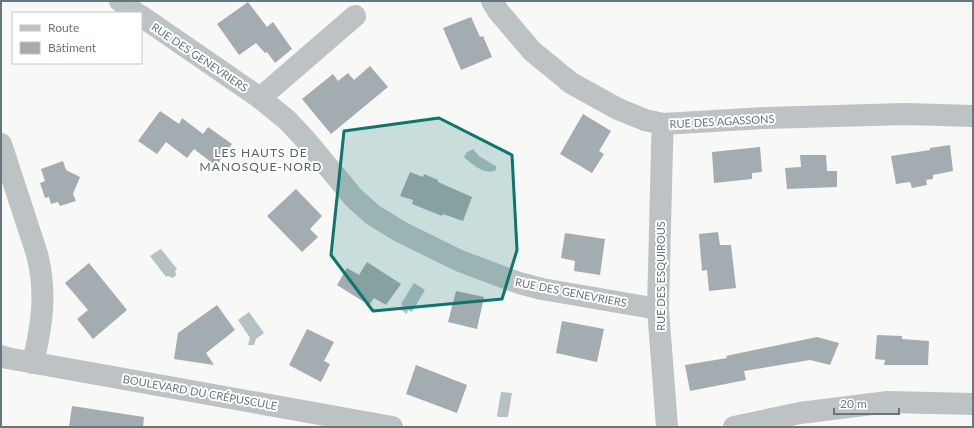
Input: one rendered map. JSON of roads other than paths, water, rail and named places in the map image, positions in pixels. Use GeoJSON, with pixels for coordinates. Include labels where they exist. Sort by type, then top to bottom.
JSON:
{"type":"FeatureCollection","features":[{"type":"Feature","properties":{"kind":"street"},"geometry":{"type":"LineString","coordinates":[[120,1],[135,12]]}},
{"type":"Feature","properties":{"kind":"street","name":"RUE DES AGASSONS"},"geometry":{"type":"LineString","coordinates":[[492,1],[498,11],[532,51],[571,83],[618,109],[645,120],[663,124],[773,118],[906,114],[973,116]]}},
{"type":"Feature","properties":{"kind":"street","name":"RUE DES GENEVRIERS"},"geometry":{"type":"LineString","coordinates":[[260,98],[355,16]]}},
{"type":"Feature","properties":{"kind":"street","name":"RUE DES GENEVRIERS"},"geometry":{"type":"LineString","coordinates":[[142,17],[260,98],[287,120],[354,198],[373,215],[401,232],[460,261],[519,283],[658,309]]}},
{"type":"Feature","properties":{"kind":"street","name":"RUE DES ESQUIROUS"},"geometry":{"type":"LineString","coordinates":[[663,124],[658,309],[667,427]]}},
{"type":"Feature","properties":{"kind":"street"},"geometry":{"type":"LineString","coordinates":[[1,144],[42,272],[42,310],[33,363]]}},
{"type":"Feature","properties":{"kind":"street","name":"BOULEVARD DU CRÉPUSCULE"},"geometry":{"type":"LineString","coordinates":[[3,358],[392,427]]}},
{"type":"Feature","properties":{"kind":"street"},"geometry":{"type":"LineString","coordinates":[[734,427],[800,413],[888,402],[973,404]]}},
{"type":"Feature","properties":{"kind":"district","name":"LES HAUTS DE MANOSQUE-NORD"},"geometry":{"type":"Point","coordinates":[261,159]}}]}
